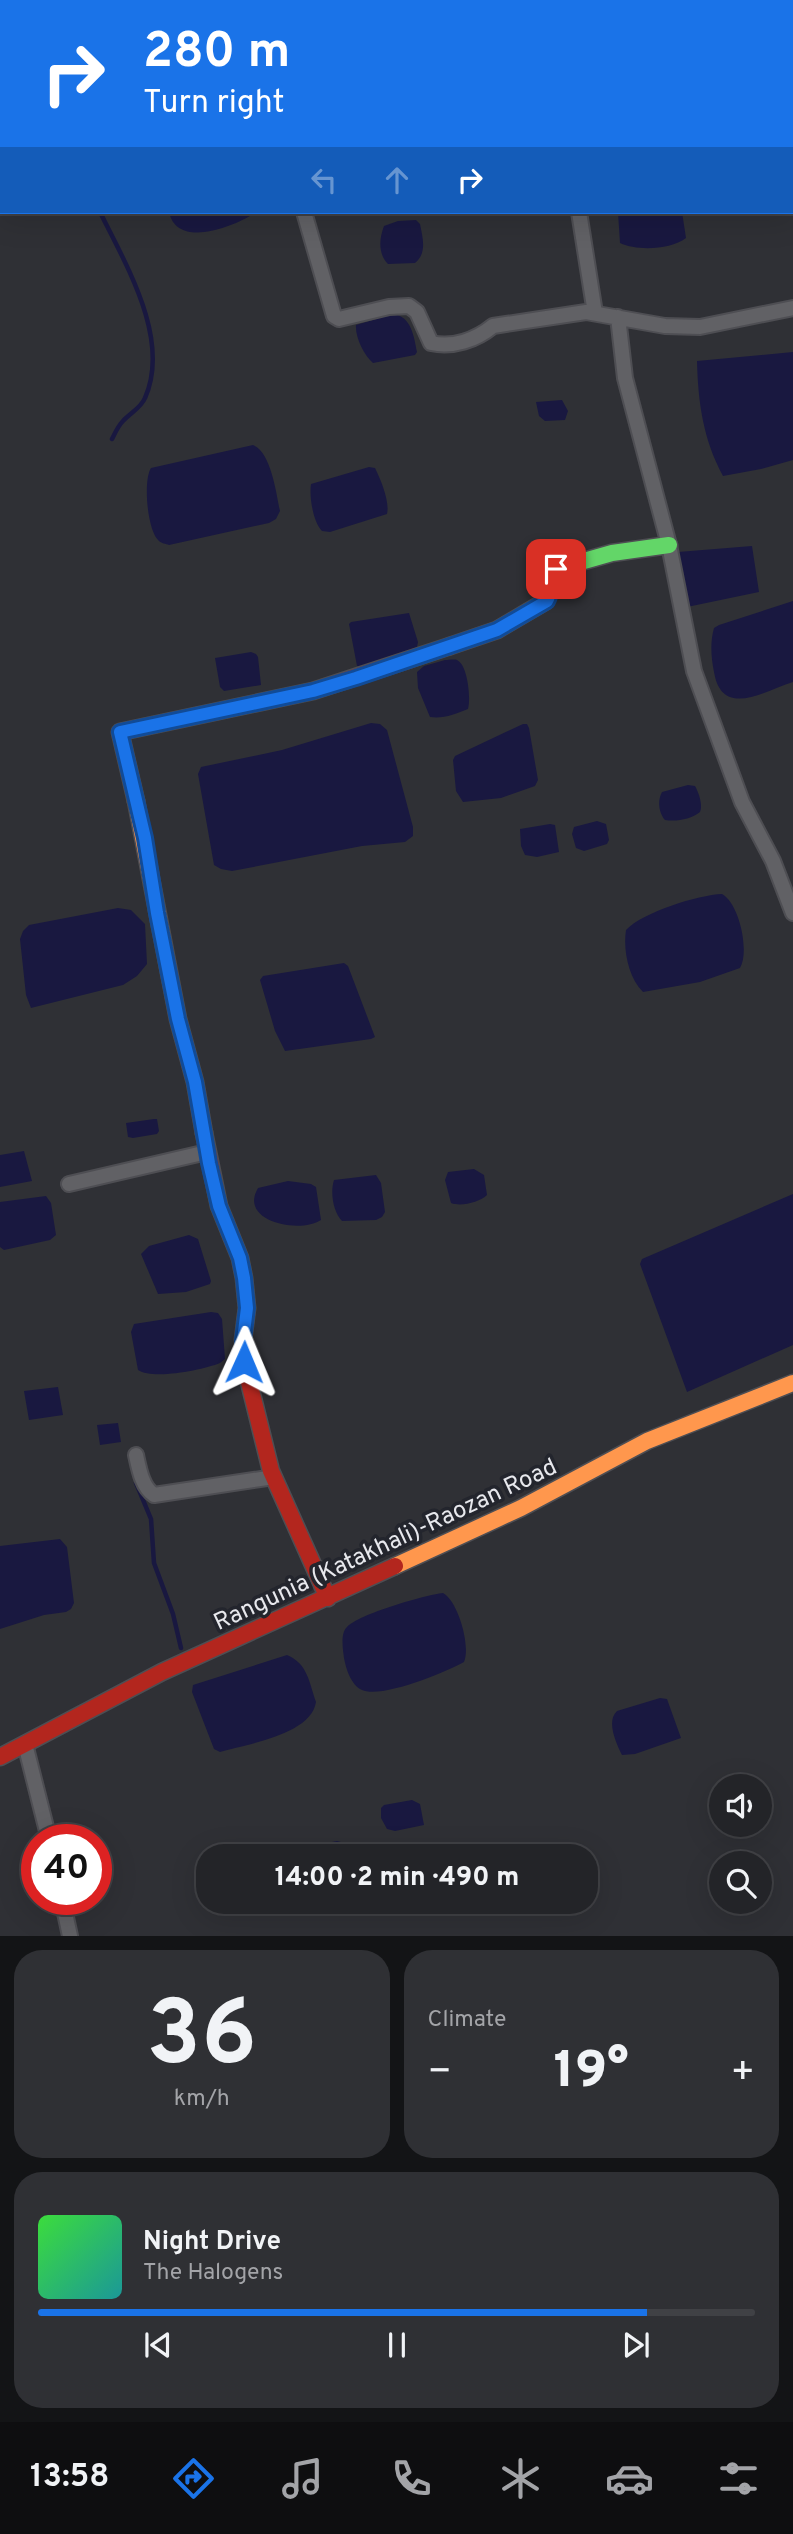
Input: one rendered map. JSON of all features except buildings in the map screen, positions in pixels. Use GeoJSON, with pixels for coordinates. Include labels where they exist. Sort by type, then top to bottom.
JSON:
{"type":"FeatureCollection","features":[{"type":"Feature","properties":{"kind":"street"},"geometry":{"type":"LineString","coordinates":[[305,214],[334,316],[339,319],[389,307],[409,306],[417,312],[431,343],[443,346],[482,335],[494,326],[586,312],[665,326],[700,327],[793,308]]}},
{"type":"Feature","properties":{"kind":"street"},"geometry":{"type":"LineString","coordinates":[[579,214],[596,313]]}},
{"type":"Feature","properties":{"kind":"street"},"geometry":{"type":"LineString","coordinates":[[618,317],[625,378],[669,545],[694,671],[743,802],[774,861],[793,913]]}},
{"type":"Feature","properties":{"kind":"street"},"geometry":{"type":"LineString","coordinates":[[328,1598],[274,1478],[244,1362],[243,1340],[247,1308],[242,1268],[219,1206],[195,1082],[170,979],[145,838],[120,732],[313,691],[452,647],[497,630],[547,601],[556,569],[583,559],[669,545]]}},
{"type":"Feature","properties":{"kind":"street"},"geometry":{"type":"LineString","coordinates":[[69,1184],[207,1152]]}},
{"type":"Feature","properties":{"kind":"street","name":"Rangunia (Katakhali)-Raozan Road"},"geometry":{"type":"LineString","coordinates":[[0,1757],[162,1672],[521,1508],[647,1441],[793,1383]]}},
{"type":"Feature","properties":{"kind":"street"},"geometry":{"type":"LineString","coordinates":[[136,1455],[139,1472],[149,1493],[154,1495],[274,1478]]}},
{"type":"Feature","properties":{"kind":"street"},"geometry":{"type":"LineString","coordinates":[[25,1744],[45,1824]]}},
{"type":"Feature","properties":{"kind":"street"},"geometry":{"type":"LineString","coordinates":[[65,1915],[69,1936]]}},
{"type":"Feature","properties":{"kind":"shaded area"},"geometry":{"type":"Polygon","coordinates":[[[170,214],[251,214],[230,226],[205,232],[182,230],[174,223],[170,214]]]}},
{"type":"Feature","properties":{"kind":"shaded area"},"geometry":{"type":"Polygon","coordinates":[[[618,214],[682,214],[686,238],[679,242],[653,248],[620,243],[618,214]]]}},
{"type":"Feature","properties":{"kind":"shaded area"},"geometry":{"type":"Polygon","coordinates":[[[416,220],[420,224],[423,240],[419,259],[415,263],[388,264],[382,256],[380,246],[384,226],[398,221],[416,220]]]}},
{"type":"Feature","properties":{"kind":"shaded area"},"geometry":{"type":"Polygon","coordinates":[[[393,314],[408,323],[417,352],[415,355],[373,363],[361,346],[356,325],[393,314]]]}},
{"type":"Feature","properties":{"kind":"shaded area"},"geometry":{"type":"Polygon","coordinates":[[[793,352],[793,460],[723,476],[703,420],[697,361],[793,352]]]}},
{"type":"Feature","properties":{"kind":"shaded area"},"geometry":{"type":"Polygon","coordinates":[[[562,400],[568,411],[565,420],[545,421],[539,416],[536,402],[562,400]]]}},
{"type":"Feature","properties":{"kind":"shaded area"},"geometry":{"type":"Polygon","coordinates":[[[253,445],[264,456],[272,474],[280,511],[276,519],[269,523],[169,545],[159,541],[149,517],[147,483],[151,468],[253,445]]]}},
{"type":"Feature","properties":{"kind":"shaded area"},"geometry":{"type":"Polygon","coordinates":[[[369,467],[375,468],[382,485],[387,514],[330,532],[322,531],[312,509],[311,484],[369,467]]]}},
{"type":"Feature","properties":{"kind":"shaded area"},"geometry":{"type":"Polygon","coordinates":[[[752,546],[759,592],[687,607],[678,552],[752,546]]]}},
{"type":"Feature","properties":{"kind":"shaded area"},"geometry":{"type":"Polygon","coordinates":[[[793,601],[793,682],[746,698],[726,695],[719,686],[713,666],[711,644],[714,628],[793,601]]]}},
{"type":"Feature","properties":{"kind":"shaded area"},"geometry":{"type":"Polygon","coordinates":[[[409,613],[418,642],[417,647],[363,668],[357,666],[349,624],[409,613]]]}},
{"type":"Feature","properties":{"kind":"shaded area"},"geometry":{"type":"Polygon","coordinates":[[[251,652],[258,657],[261,685],[224,691],[220,687],[215,658],[251,652]]]}},
{"type":"Feature","properties":{"kind":"shaded area"},"geometry":{"type":"Polygon","coordinates":[[[445,660],[457,660],[464,668],[469,690],[468,709],[445,717],[430,717],[418,688],[417,672],[424,666],[445,660]]]}},
{"type":"Feature","properties":{"kind":"shaded area"},"geometry":{"type":"Polygon","coordinates":[[[371,723],[380,724],[387,730],[413,827],[413,836],[405,842],[362,846],[232,871],[214,865],[198,774],[201,767],[282,750],[371,723]]]}},
{"type":"Feature","properties":{"kind":"shaded area"},"geometry":{"type":"Polygon","coordinates":[[[527,724],[529,728],[538,780],[535,786],[501,798],[463,802],[456,791],[453,760],[455,756],[527,724]]]}},
{"type":"Feature","properties":{"kind":"shaded area"},"geometry":{"type":"Polygon","coordinates":[[[688,785],[695,786],[699,795],[700,812],[684,819],[665,820],[659,807],[662,792],[688,785]]]}},
{"type":"Feature","properties":{"kind":"shaded area"},"geometry":{"type":"Polygon","coordinates":[[[597,821],[606,824],[609,840],[607,844],[584,851],[576,848],[572,834],[574,827],[597,821]]]}},
{"type":"Feature","properties":{"kind":"shaded area"},"geometry":{"type":"Polygon","coordinates":[[[555,825],[559,852],[537,857],[525,855],[521,846],[520,829],[555,825]]]}},
{"type":"Feature","properties":{"kind":"shaded area"},"geometry":{"type":"Polygon","coordinates":[[[722,894],[733,907],[741,928],[744,951],[740,968],[700,982],[643,992],[628,963],[626,930],[645,917],[671,906],[722,894]]]}},
{"type":"Feature","properties":{"kind":"shaded area"},"geometry":{"type":"Polygon","coordinates":[[[118,908],[131,910],[145,924],[147,964],[137,976],[123,985],[31,1008],[26,995],[20,939],[23,931],[29,925],[118,908]]]}},
{"type":"Feature","properties":{"kind":"shaded area"},"geometry":{"type":"Polygon","coordinates":[[[344,963],[348,966],[375,1037],[285,1051],[275,1031],[260,980],[263,976],[344,963]]]}},
{"type":"Feature","properties":{"kind":"shaded area"},"geometry":{"type":"Polygon","coordinates":[[[157,1119],[157,1134],[128,1137],[126,1123],[157,1119]]]}},
{"type":"Feature","properties":{"kind":"shaded area"},"geometry":{"type":"Polygon","coordinates":[[[24,1151],[32,1181],[0,1187],[0,1155],[24,1151]]]}},
{"type":"Feature","properties":{"kind":"shaded area"},"geometry":{"type":"Polygon","coordinates":[[[474,1169],[484,1175],[487,1195],[470,1203],[451,1203],[445,1180],[448,1172],[474,1169]]]}},
{"type":"Feature","properties":{"kind":"shaded area"},"geometry":{"type":"Polygon","coordinates":[[[376,1175],[381,1183],[385,1212],[382,1217],[376,1220],[342,1221],[333,1202],[334,1180],[376,1175]]]}},
{"type":"Feature","properties":{"kind":"shaded area"},"geometry":{"type":"Polygon","coordinates":[[[288,1181],[316,1187],[321,1220],[299,1226],[287,1225],[264,1217],[256,1209],[254,1200],[258,1188],[288,1181]]]}},
{"type":"Feature","properties":{"kind":"shaded area"},"geometry":{"type":"Polygon","coordinates":[[[793,1194],[793,1345],[687,1392],[640,1264],[642,1259],[793,1194]]]}},
{"type":"Feature","properties":{"kind":"shaded area"},"geometry":{"type":"Polygon","coordinates":[[[46,1196],[51,1203],[56,1235],[50,1240],[4,1250],[0,1247],[0,1202],[46,1196]]]}},
{"type":"Feature","properties":{"kind":"shaded area"},"geometry":{"type":"Polygon","coordinates":[[[189,1235],[198,1239],[210,1284],[186,1292],[158,1294],[141,1254],[149,1246],[189,1235]]]}},
{"type":"Feature","properties":{"kind":"shaded area"},"geometry":{"type":"Polygon","coordinates":[[[218,1313],[222,1319],[225,1359],[220,1363],[166,1374],[138,1370],[131,1332],[134,1324],[218,1313]]]}},
{"type":"Feature","properties":{"kind":"shaded area"},"geometry":{"type":"Polygon","coordinates":[[[58,1387],[63,1415],[29,1420],[24,1391],[58,1387]]]}},
{"type":"Feature","properties":{"kind":"shaded area"},"geometry":{"type":"Polygon","coordinates":[[[118,1423],[121,1442],[100,1445],[97,1425],[118,1423]]]}},
{"type":"Feature","properties":{"kind":"shaded area"},"geometry":{"type":"Polygon","coordinates":[[[60,1539],[67,1547],[74,1603],[71,1609],[0,1629],[0,1546],[60,1539]]]}},
{"type":"Feature","properties":{"kind":"shaded area"},"geometry":{"type":"Polygon","coordinates":[[[443,1593],[454,1605],[462,1624],[466,1646],[464,1662],[398,1688],[371,1692],[358,1688],[350,1676],[344,1658],[343,1637],[347,1627],[378,1611],[443,1593]]]}},
{"type":"Feature","properties":{"kind":"shaded area"},"geometry":{"type":"Polygon","coordinates":[[[287,1655],[299,1663],[307,1674],[316,1702],[312,1713],[303,1723],[276,1736],[220,1752],[214,1749],[192,1692],[193,1685],[287,1655]]]}},
{"type":"Feature","properties":{"kind":"shaded area"},"geometry":{"type":"Polygon","coordinates":[[[660,1698],[667,1699],[681,1738],[635,1754],[622,1755],[613,1732],[614,1715],[617,1711],[660,1698]]]}},
{"type":"Feature","properties":{"kind":"shaded area"},"geometry":{"type":"Polygon","coordinates":[[[412,1800],[420,1804],[424,1825],[395,1831],[387,1829],[381,1818],[381,1808],[384,1805],[412,1800]]]}},
{"type":"Feature","properties":{"kind":"shaded area"},"geometry":{"type":"Polygon","coordinates":[[[337,1841],[349,1844],[322,1844],[337,1841]]]}},
{"type":"Feature","properties":{"kind":"waterway"},"geometry":{"type":"LineString","coordinates":[[101,214],[133,279],[149,327],[153,352],[152,375],[145,398],[121,423],[112,439]]}},
{"type":"Feature","properties":{"kind":"waterway"},"geometry":{"type":"LineString","coordinates":[[136,1483],[151,1519],[154,1563],[173,1614],[181,1648]]}},
{"type":"Feature","properties":{"kind":"traffic: fast"},"geometry":{"type":"LineString","coordinates":[[450,646],[497,630],[546,601],[556,569],[612,553],[669,545]]}},
{"type":"Feature","properties":{"kind":"traffic: slow"},"geometry":{"type":"LineString","coordinates":[[136,801],[178,1019],[195,1082],[204,1133]]}},
{"type":"Feature","properties":{"kind":"traffic: slow"},"geometry":{"type":"LineString","coordinates":[[395,1566],[521,1508],[647,1441],[793,1383]]}},
{"type":"Feature","properties":{"kind":"traffic: jam"},"geometry":{"type":"LineString","coordinates":[[136,801],[120,732],[313,691],[450,646]]}},
{"type":"Feature","properties":{"kind":"traffic: jam"},"geometry":{"type":"LineString","coordinates":[[204,1133],[219,1206],[240,1258],[244,1278],[247,1308],[243,1340],[248,1378],[271,1471],[328,1598]]}},
{"type":"Feature","properties":{"kind":"traffic: jam"},"geometry":{"type":"LineString","coordinates":[[0,1757],[162,1672],[395,1566]]}},
{"type":"Feature","properties":{"kind":"route"},"geometry":{"type":"LineString","coordinates":[[244,1362],[243,1340],[247,1308],[244,1278],[240,1258],[219,1206],[209,1163],[195,1082],[178,1019],[157,913],[145,838],[120,732],[313,691],[452,647],[497,630],[547,601],[556,569]]}}]}
